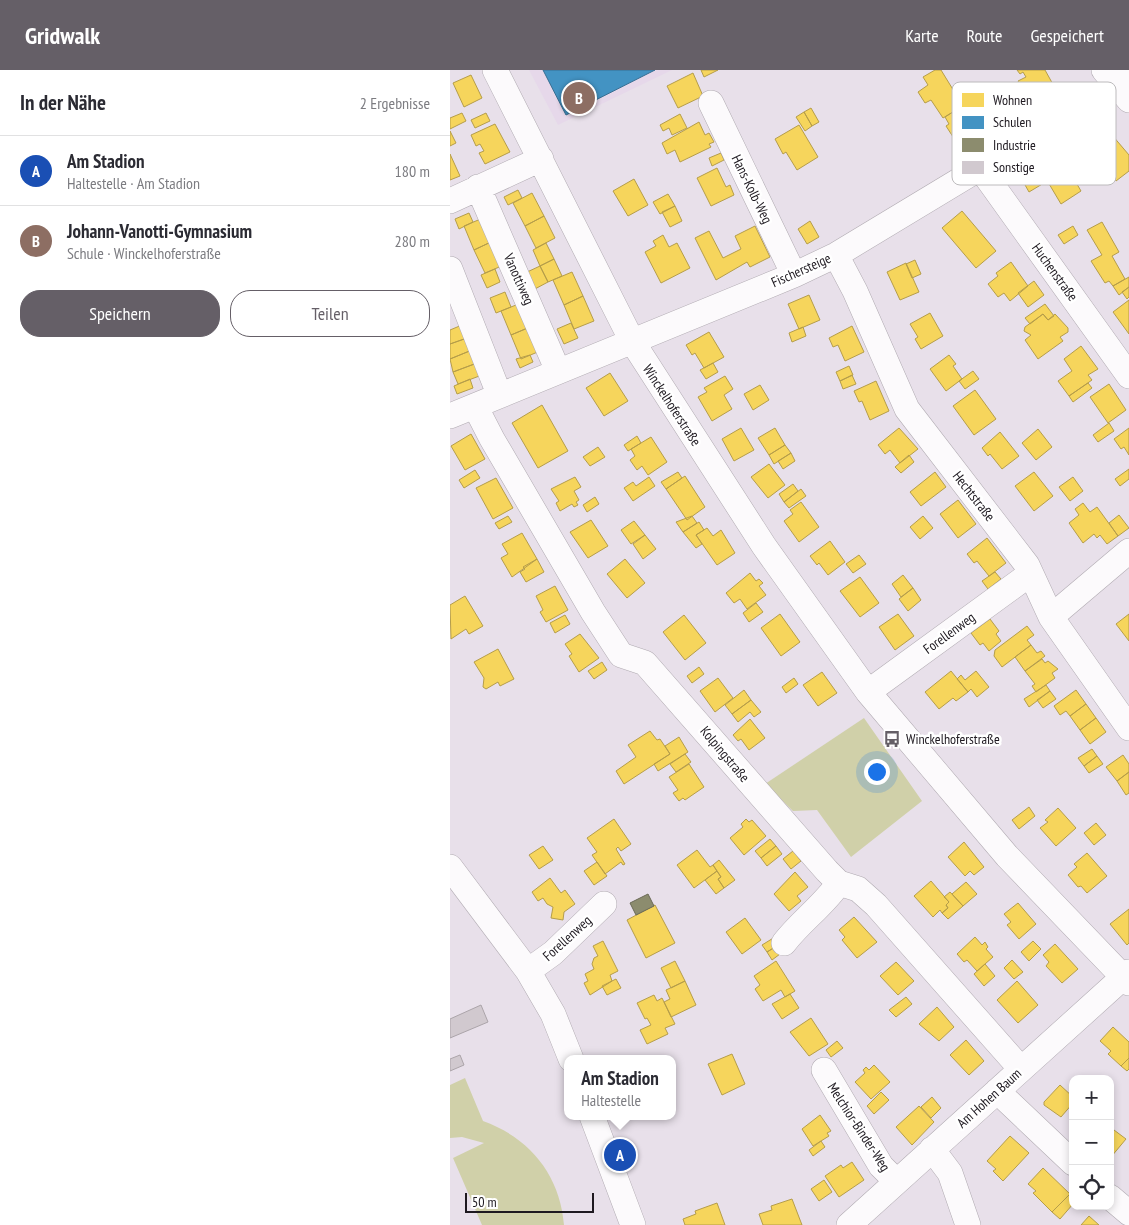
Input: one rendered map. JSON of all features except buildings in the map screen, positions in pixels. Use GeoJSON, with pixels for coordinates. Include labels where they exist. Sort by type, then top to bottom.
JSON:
{"type":"FeatureCollection","features":[{"type":"Feature","properties":{"kind":"street","name":"Winckelhoferstraße"},"geometry":{"type":"LineString","coordinates":[[495,70],[632,341],[752,529],[868,692],[1008,856],[1127,978]]}},
{"type":"Feature","properties":{"kind":"street","name":"Hans-Kolb-Weg"},"geometry":{"type":"LineString","coordinates":[[711,103],[794,275]]}},
{"type":"Feature","properties":{"kind":"street"},"geometry":{"type":"LineString","coordinates":[[450,200],[541,159]]}},
{"type":"Feature","properties":{"kind":"street","name":"Fischersteige"},"geometry":{"type":"LineString","coordinates":[[450,416],[499,394],[794,275],[836,255],[952,185]]}},
{"type":"Feature","properties":{"kind":"street","name":"Huchenstraße"},"geometry":{"type":"LineString","coordinates":[[992,185],[1129,376]]}},
{"type":"Feature","properties":{"kind":"street","name":"Vanottiweg"},"geometry":{"type":"LineString","coordinates":[[478,187],[558,371]]}},
{"type":"Feature","properties":{"kind":"street","name":"Hechtstraße"},"geometry":{"type":"LineString","coordinates":[[836,255],[855,291],[907,409],[1022,558],[1051,617],[1129,728]]}},
{"type":"Feature","properties":{"kind":"street"},"geometry":{"type":"LineString","coordinates":[[450,269],[499,394]]}},
{"type":"Feature","properties":{"kind":"street","name":"Kolpingstraße"},"geometry":{"type":"LineString","coordinates":[[475,406],[492,439],[593,612],[621,655],[645,663],[839,883],[858,889],[876,905],[1021,1069]]}},
{"type":"Feature","properties":{"kind":"street"},"geometry":{"type":"LineString","coordinates":[[1051,617],[1129,551]]}},
{"type":"Feature","properties":{"kind":"street","name":"Forellenweg"},"geometry":{"type":"LineString","coordinates":[[868,692],[1030,574]]}},
{"type":"Feature","properties":{"kind":"street"},"geometry":{"type":"LineString","coordinates":[[450,867],[528,971],[553,1014],[569,1055]]}},
{"type":"Feature","properties":{"kind":"street"},"geometry":{"type":"LineString","coordinates":[[784,943],[801,921],[830,896],[839,883]]}},
{"type":"Feature","properties":{"kind":"street","name":"Forellenweg"},"geometry":{"type":"LineString","coordinates":[[528,971],[553,953],[604,904]]}},
{"type":"Feature","properties":{"kind":"street","name":"Am Hohen Baum"},"geometry":{"type":"LineString","coordinates":[[849,1225],[1021,1069],[1127,978]]}},
{"type":"Feature","properties":{"kind":"street","name":"Melchior-Binder-Weg"},"geometry":{"type":"LineString","coordinates":[[824,1070],[876,1159],[896,1181]]}},
{"type":"Feature","properties":{"kind":"street"},"geometry":{"type":"LineString","coordinates":[[997,1091],[1069,1159]]}},
{"type":"Feature","properties":{"kind":"street"},"geometry":{"type":"LineString","coordinates":[[594,1120],[633,1225]]}},
{"type":"Feature","properties":{"kind":"street"},"geometry":{"type":"LineString","coordinates":[[932,1149],[950,1173],[968,1225]]}},
{"type":"Feature","properties":{"kind":"street"},"geometry":{"type":"LineString","coordinates":[[1114,1200],[1129,1213]]}},
{"type":"Feature","properties":{"kind":"shaded area"},"geometry":{"type":"Polygon","coordinates":[[[529,70],[672,70],[558,125],[529,70]]]}},
{"type":"Feature","properties":{"kind":"green space"},"geometry":{"type":"Polygon","coordinates":[[[864,718],[922,801],[851,857],[817,810],[793,811],[765,784],[864,718]]]}},
{"type":"Feature","properties":{"kind":"green space"},"geometry":{"type":"Polygon","coordinates":[[[465,1078],[483,1121],[515,1137],[540,1161],[556,1190],[564,1225],[482,1225],[453,1158],[484,1143],[462,1137],[450,1138],[450,1085],[465,1078]]]}},
{"type":"Feature","properties":{"kind":"place","name":"Johann-Vanotti-Gymnasium"},"geometry":{"type":"Point","coordinates":[579,98]}},
{"type":"Feature","properties":{"kind":"place","name":"Winckelhoferstraße"},"geometry":{"type":"Point","coordinates":[892,739]}},
{"type":"Feature","properties":{"kind":"place","name":"Am Stadion"},"geometry":{"type":"Point","coordinates":[620,1155]}}]}
